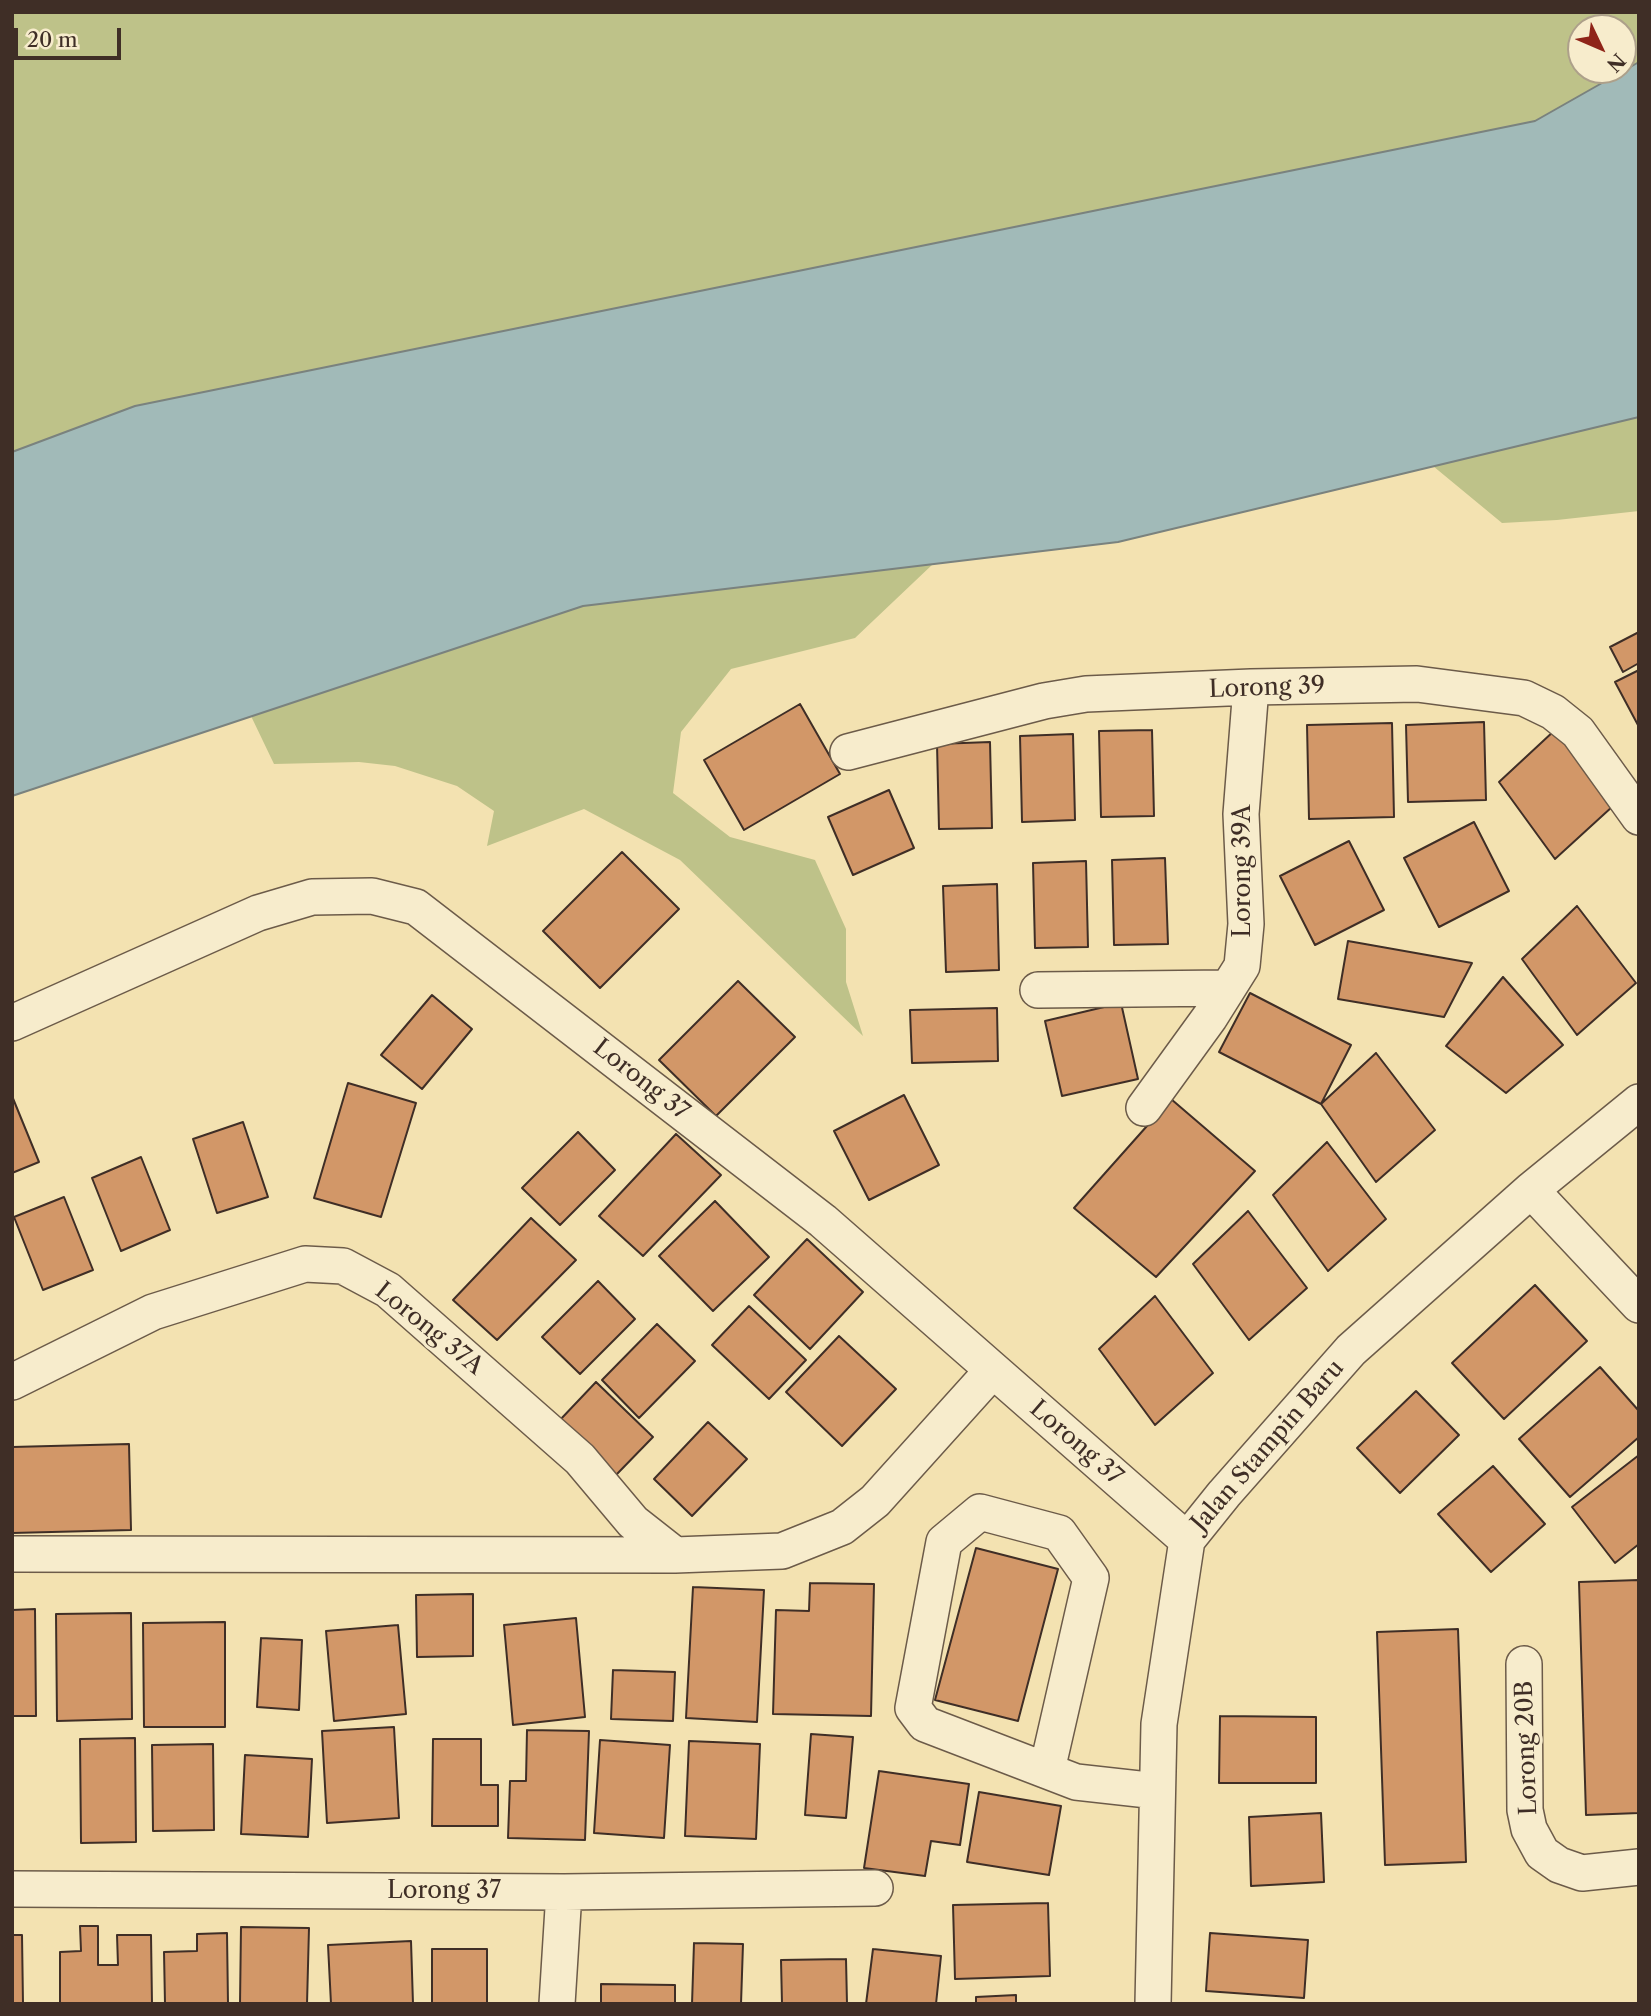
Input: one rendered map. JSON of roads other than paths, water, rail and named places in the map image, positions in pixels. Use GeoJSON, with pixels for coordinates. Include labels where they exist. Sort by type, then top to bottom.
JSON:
{"type":"FeatureCollection","features":[{"type":"Feature","properties":{"kind":"street","name":"Lorong 39"},"geometry":{"type":"LineString","coordinates":[[848,752],[1044,701],[1086,694],[1417,684],[1524,698],[1553,712],[1578,732],[1639,817]]}},
{"type":"Feature","properties":{"kind":"street","name":"Lorong 39A"},"geometry":{"type":"LineString","coordinates":[[1144,1108],[1210,1017],[1242,966],[1247,924],[1241,814],[1251,687]]}},
{"type":"Feature","properties":{"kind":"street","name":"Lorong 37"},"geometry":{"type":"LineString","coordinates":[[12,1023],[258,914],[312,897],[372,897],[416,907],[823,1221],[1186,1540]]}},
{"type":"Feature","properties":{"kind":"street"},"geometry":{"type":"LineString","coordinates":[[1038,990],[1228,988]]}},
{"type":"Feature","properties":{"kind":"street","name":"Jalan Stampin Baru"},"geometry":{"type":"LineString","coordinates":[[1153,2004],[1159,1724],[1186,1540],[1350,1350],[1531,1190],[1639,1102]]}},
{"type":"Feature","properties":{"kind":"street"},"geometry":{"type":"LineString","coordinates":[[1531,1190],[1639,1305]]}},
{"type":"Feature","properties":{"kind":"street","name":"Lorong 37A"},"geometry":{"type":"LineString","coordinates":[[12,1382],[153,1312],[305,1264],[343,1266],[388,1290],[580,1459],[633,1522],[675,1555]]}},
{"type":"Feature","properties":{"kind":"street"},"geometry":{"type":"LineString","coordinates":[[12,1554],[675,1555],[782,1551],[842,1527],[875,1501],[993,1370]]}},
{"type":"Feature","properties":{"kind":"street"},"geometry":{"type":"LineString","coordinates":[[1047,1770],[1091,1578],[1059,1533],[980,1512],[944,1542],[913,1708],[925,1724],[1076,1782],[1157,1791]]}},
{"type":"Feature","properties":{"kind":"street","name":"Lorong 20B"},"geometry":{"type":"LineString","coordinates":[[1524,1664],[1525,1810],[1529,1829],[1542,1853],[1559,1865],[1582,1873],[1639,1867]]}},
{"type":"Feature","properties":{"kind":"street","name":"Lorong 37"},"geometry":{"type":"LineString","coordinates":[[12,1889],[564,1892],[875,1888]]}},
{"type":"Feature","properties":{"kind":"street"},"geometry":{"type":"LineString","coordinates":[[557,2004],[564,1892]]}},
{"type":"Feature","properties":{"kind":"water"},"geometry":{"type":"Polygon","coordinates":[[[1639,62],[1639,417],[1118,542],[583,606],[12,796],[12,452],[135,406],[1535,121],[1600,84],[1637,84],[1639,62]]]}}]}
